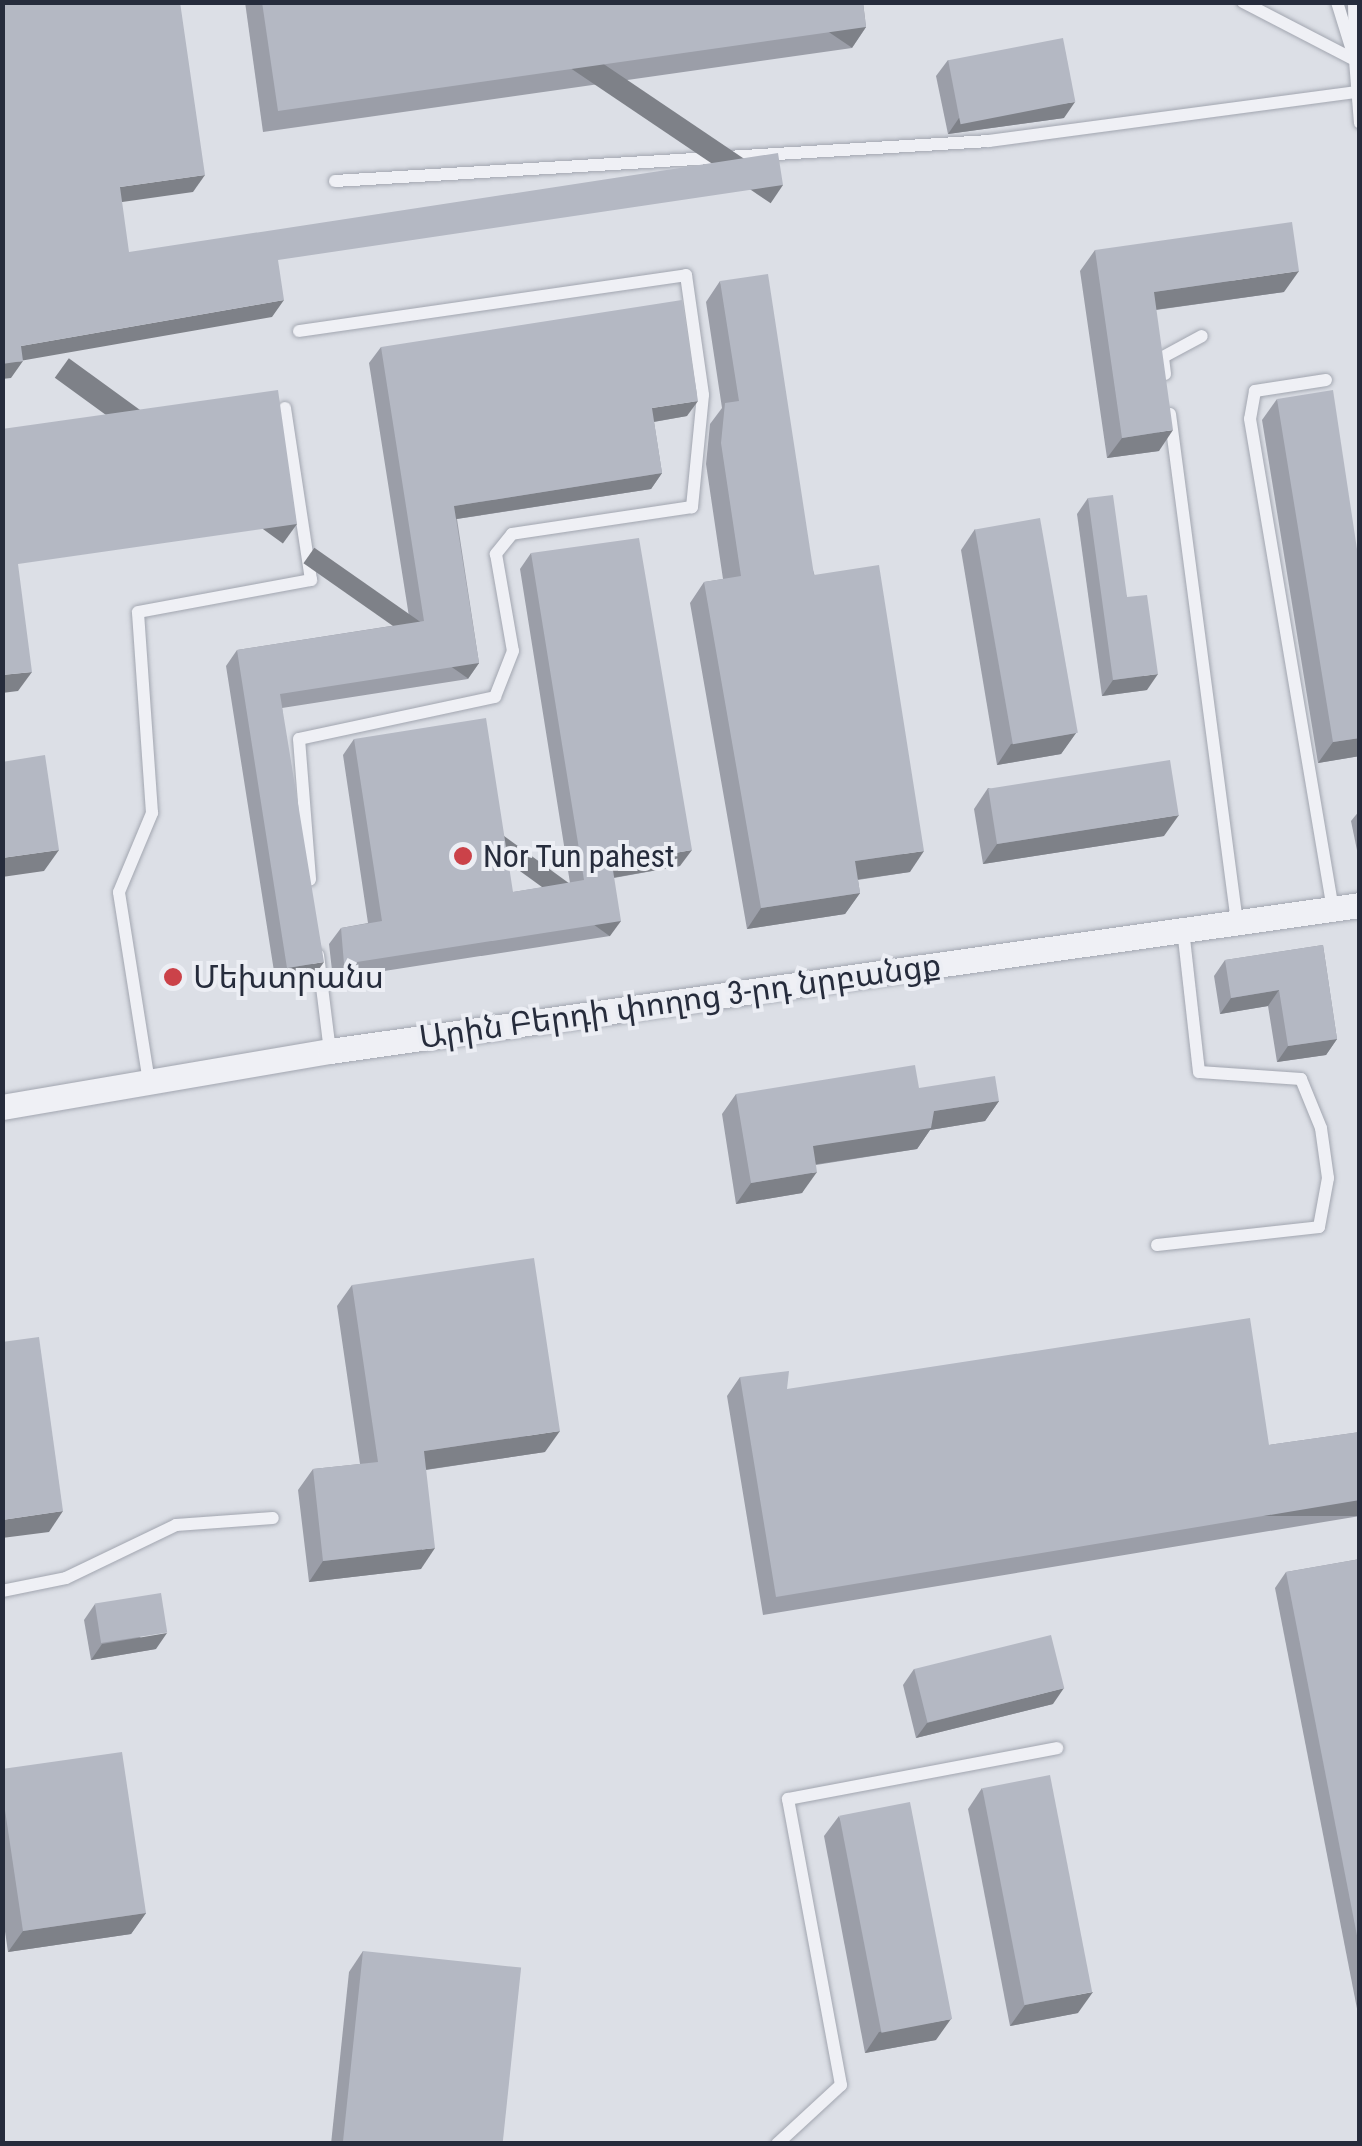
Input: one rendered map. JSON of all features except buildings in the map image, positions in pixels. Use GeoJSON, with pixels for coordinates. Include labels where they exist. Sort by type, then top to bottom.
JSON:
{"type":"FeatureCollection","features":[{"type":"Feature","properties":{"kind":"street","name":"Արին Բերդի փողոց 3-րդ նրբանցք"},"geometry":{"type":"LineString","coordinates":[[2,1107],[330,1051],[1360,906]]}},
{"type":"Feature","properties":{"kind":"lane"},"geometry":{"type":"LineString","coordinates":[[1243,2],[1355,60]]}},
{"type":"Feature","properties":{"kind":"lane"},"geometry":{"type":"LineString","coordinates":[[1337,2],[1355,60]]}},
{"type":"Feature","properties":{"kind":"lane"},"geometry":{"type":"LineString","coordinates":[[1354,2],[1360,123]]}},
{"type":"Feature","properties":{"kind":"lane"},"geometry":{"type":"LineString","coordinates":[[335,181],[989,141],[1357,92]]}},
{"type":"Feature","properties":{"kind":"lane"},"geometry":{"type":"LineString","coordinates":[[299,331],[686,275],[703,395],[692,507],[512,534],[496,554],[513,650],[495,696],[299,739],[312,900]]}},
{"type":"Feature","properties":{"kind":"lane"},"geometry":{"type":"LineString","coordinates":[[1202,336],[1163,357],[1237,922]]}},
{"type":"Feature","properties":{"kind":"lane"},"geometry":{"type":"LineString","coordinates":[[1326,380],[1255,392],[1250,420],[1332,910]]}},
{"type":"Feature","properties":{"kind":"lane"},"geometry":{"type":"LineString","coordinates":[[149,1082],[118,892],[152,813],[138,612],[311,580],[285,408]]}},
{"type":"Feature","properties":{"kind":"lane"},"geometry":{"type":"LineString","coordinates":[[1157,1245],[1319,1227],[1328,1178],[1322,1128],[1301,1078],[1199,1072],[1183,930]]}},
{"type":"Feature","properties":{"kind":"lane"},"geometry":{"type":"LineString","coordinates":[[316,937],[330,1051]]}},
{"type":"Feature","properties":{"kind":"lane"},"geometry":{"type":"LineString","coordinates":[[2,1591],[66,1578],[176,1525],[273,1518]]}},
{"type":"Feature","properties":{"kind":"lane"},"geometry":{"type":"LineString","coordinates":[[778,2144],[841,2085],[788,1799],[1057,1748]]}},
{"type":"Feature","properties":{"kind":"place","name":"Nor Tun pahest"},"geometry":{"type":"Point","coordinates":[463,856]}},
{"type":"Feature","properties":{"kind":"place","name":"Մեխտրանս"},"geometry":{"type":"Point","coordinates":[173,977]}}]}
